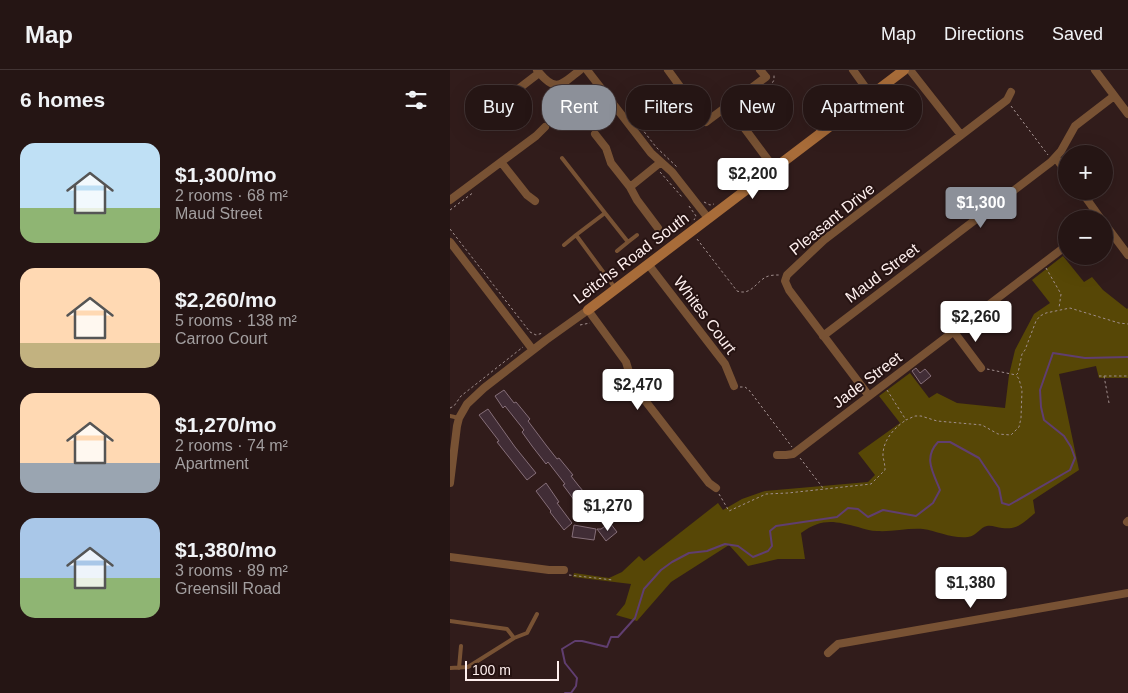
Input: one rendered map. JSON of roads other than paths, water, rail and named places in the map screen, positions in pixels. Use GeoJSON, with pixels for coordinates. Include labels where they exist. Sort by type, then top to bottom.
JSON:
{"type":"FeatureCollection","features":[{"type":"Feature","properties":{"kind":"street"},"geometry":{"type":"LineString","coordinates":[[523,85],[538,72],[550,83],[560,85],[580,70]]}},
{"type":"Feature","properties":{"kind":"street"},"geometry":{"type":"LineString","coordinates":[[587,70],[651,153],[672,172],[708,218]]}},
{"type":"Feature","properties":{"kind":"street"},"geometry":{"type":"LineString","coordinates":[[668,70],[706,122],[721,111]]}},
{"type":"Feature","properties":{"kind":"street"},"geometry":{"type":"LineString","coordinates":[[756,85],[766,78],[760,70]]}},
{"type":"Feature","properties":{"kind":"street"},"geometry":{"type":"LineString","coordinates":[[853,70],[864,85]]}},
{"type":"Feature","properties":{"kind":"street","name":"Leitchs Road South"},"geometry":{"type":"LineString","coordinates":[[885,85],[904,70]]}},
{"type":"Feature","properties":{"kind":"street"},"geometry":{"type":"LineString","coordinates":[[910,70],[961,135]]}},
{"type":"Feature","properties":{"kind":"street"},"geometry":{"type":"LineString","coordinates":[[1095,70],[1127,112]]}},
{"type":"Feature","properties":{"kind":"street","name":"Pleasant Drive"},"geometry":{"type":"LineString","coordinates":[[870,396],[789,290],[786,281],[787,276],[824,240],[1007,100],[1011,92]]}},
{"type":"Feature","properties":{"kind":"street","name":"Maud Street"},"geometry":{"type":"LineString","coordinates":[[823,336],[1054,160],[1075,126],[1114,96]]}},
{"type":"Feature","properties":{"kind":"street"},"geometry":{"type":"LineString","coordinates":[[450,200],[542,130]]}},
{"type":"Feature","properties":{"kind":"street"},"geometry":{"type":"LineString","coordinates":[[746,130],[774,168]]}},
{"type":"Feature","properties":{"kind":"street","name":"Leitchs Road South"},"geometry":{"type":"LineString","coordinates":[[450,483],[457,426],[466,404],[533,350],[825,130]]}},
{"type":"Feature","properties":{"kind":"street"},"geometry":{"type":"LineString","coordinates":[[595,134],[606,148],[611,163],[658,228]]}},
{"type":"Feature","properties":{"kind":"street"},"geometry":{"type":"LineString","coordinates":[[1054,160],[1058,164]]}},
{"type":"Feature","properties":{"kind":"street"},"geometry":{"type":"LineString","coordinates":[[501,162],[534,201]]}},
{"type":"Feature","properties":{"kind":"street"},"geometry":{"type":"LineString","coordinates":[[630,187],[661,162]]}},
{"type":"Feature","properties":{"kind":"street"},"geometry":{"type":"LineString","coordinates":[[1113,235],[1128,255]]}},
{"type":"Feature","properties":{"kind":"street"},"geometry":{"type":"LineString","coordinates":[[450,242],[533,350]]}},
{"type":"Feature","properties":{"kind":"street","name":"Jade Street"},"geometry":{"type":"LineString","coordinates":[[777,455],[786,456],[792,454],[1058,252]]}},
{"type":"Feature","properties":{"kind":"street","name":"Whites Court"},"geometry":{"type":"LineString","coordinates":[[648,264],[725,364],[734,386]]}},
{"type":"Feature","properties":{"kind":"street"},"geometry":{"type":"LineString","coordinates":[[588,310],[626,362],[633,385],[708,483],[716,488]]}},
{"type":"Feature","properties":{"kind":"street"},"geometry":{"type":"LineString","coordinates":[[954,332],[981,368]]}},
{"type":"Feature","properties":{"kind":"street"},"geometry":{"type":"LineString","coordinates":[[450,557],[549,570],[564,570]]}},
{"type":"Feature","properties":{"kind":"street"},"geometry":{"type":"LineString","coordinates":[[828,653],[838,644],[1128,592]]}},
{"type":"Feature","properties":{"kind":"lane"},"geometry":{"type":"LineString","coordinates":[[562,158],[628,242]]}},
{"type":"Feature","properties":{"kind":"lane"},"geometry":{"type":"LineString","coordinates":[[564,245],[605,214]]}},
{"type":"Feature","properties":{"kind":"lane"},"geometry":{"type":"LineString","coordinates":[[576,235],[615,288]]}},
{"type":"Feature","properties":{"kind":"lane"},"geometry":{"type":"LineString","coordinates":[[617,251],[638,235]]}},
{"type":"Feature","properties":{"kind":"lane"},"geometry":{"type":"LineString","coordinates":[[450,416],[459,418]]}},
{"type":"Feature","properties":{"kind":"lane"},"geometry":{"type":"LineString","coordinates":[[450,668],[468,666],[514,638],[527,633],[537,614]]}},
{"type":"Feature","properties":{"kind":"lane"},"geometry":{"type":"LineString","coordinates":[[450,621],[507,629],[514,638]]}},
{"type":"Feature","properties":{"kind":"lane"},"geometry":{"type":"LineString","coordinates":[[459,668],[461,646]]}},
{"type":"Feature","properties":{"kind":"waterway"},"geometry":{"type":"LineString","coordinates":[[565,693],[571,693],[576,686],[577,678],[565,663],[562,649],[575,641],[607,647],[611,637],[618,637],[635,618],[644,589],[661,570],[689,553],[707,551],[725,544],[738,546],[753,557],[768,551],[772,546],[770,531],[776,526],[837,517],[848,508],[858,509],[868,517],[883,510],[916,516],[933,503],[940,490],[932,471],[930,459],[933,448],[938,442],[950,442],[979,458],[999,488],[1002,503],[1009,505],[1070,470],[1075,458],[1071,447],[1064,436],[1044,420],[1041,407],[1040,390],[1053,353],[1085,358],[1128,357]]}}]}
